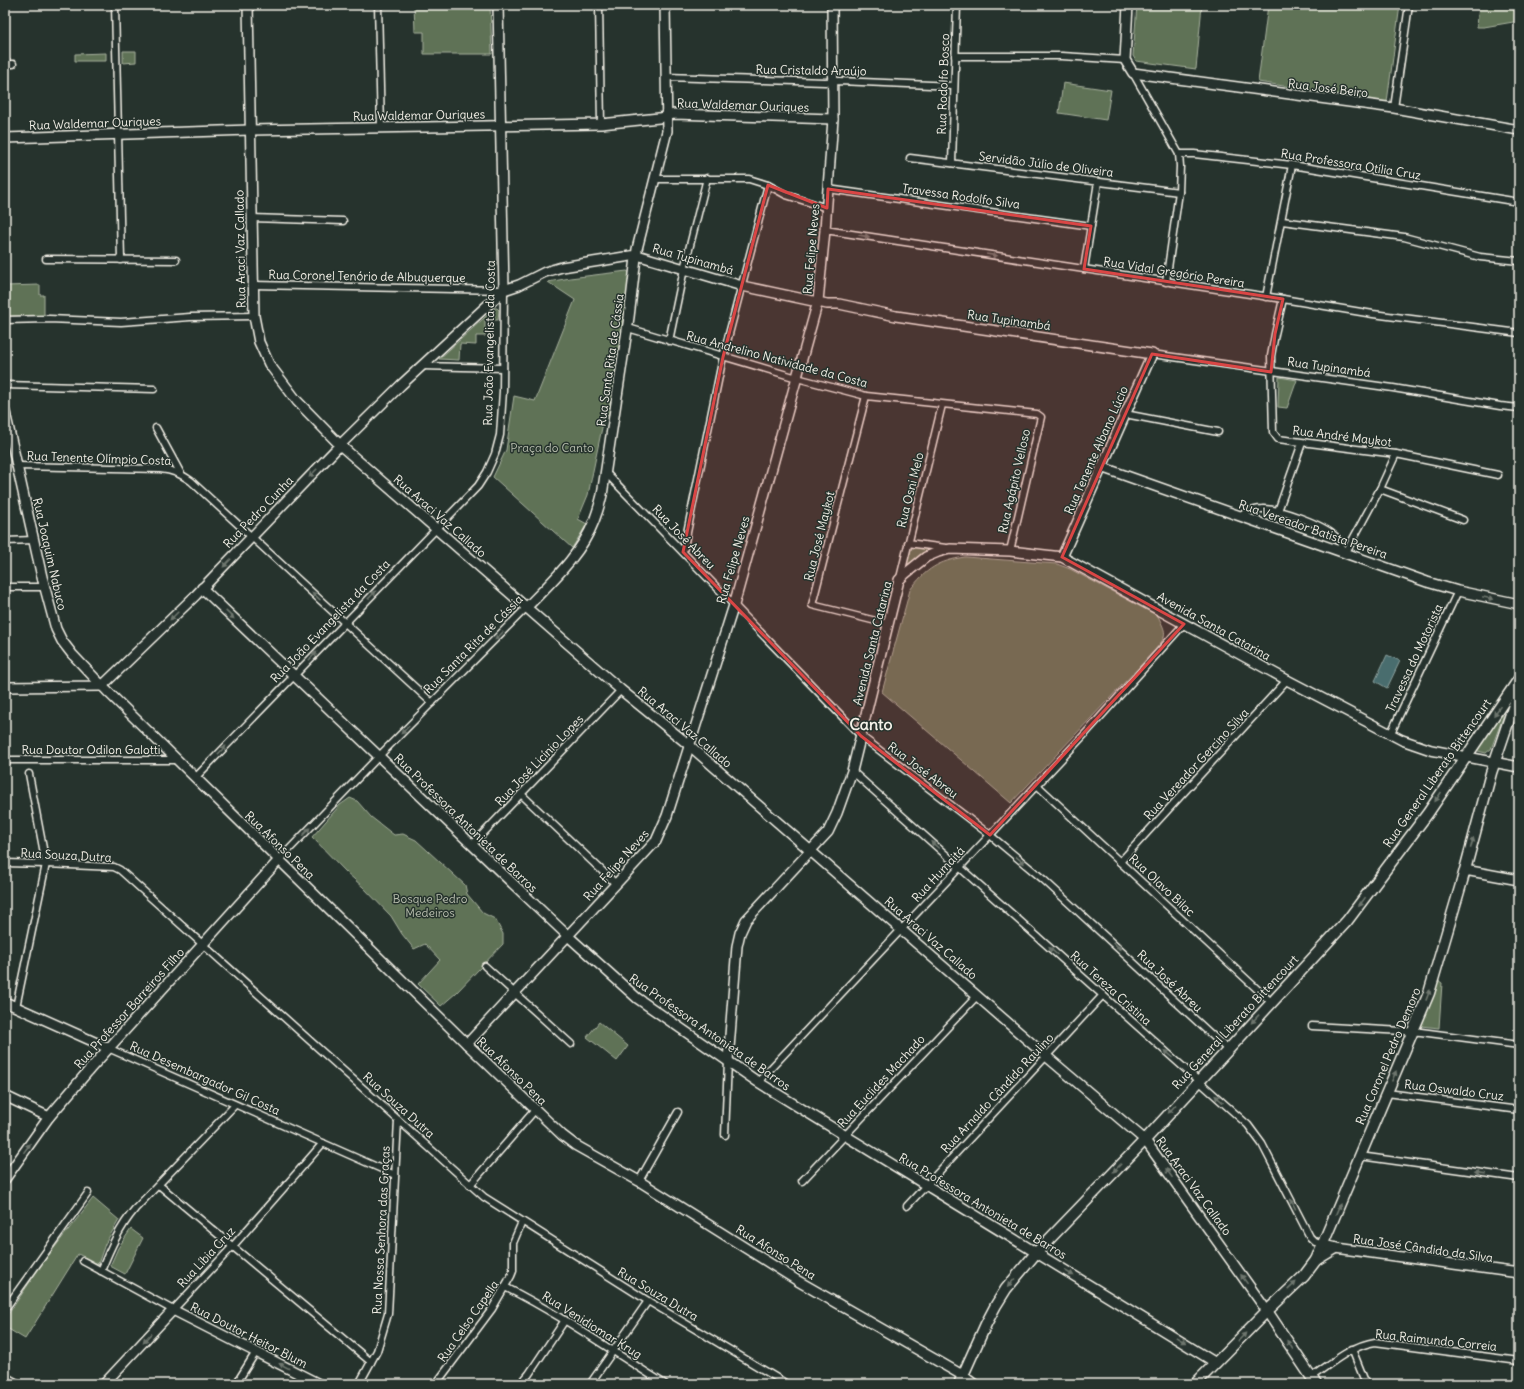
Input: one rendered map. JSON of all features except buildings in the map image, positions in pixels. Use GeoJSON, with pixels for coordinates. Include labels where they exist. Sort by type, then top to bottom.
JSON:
{"type":"FeatureCollection","features":[{"type":"Feature","properties":{"kind":"main road","name":"Rua General Liberato Bittencourt"},"geometry":{"type":"LineString","coordinates":[[961,1380],[996,1305],[1006,1289],[1036,1253],[1144,1140],[1354,912],[1428,812],[1519,679]]}},
{"type":"Feature","properties":{"kind":"main road","name":"Rua Coronel Pedro Demoro"},"geometry":{"type":"LineString","coordinates":[[1195,1384],[1267,1310],[1304,1276],[1316,1260],[1413,1031],[1434,977],[1466,870],[1494,762],[1519,690]]}},
{"type":"Feature","properties":{"kind":"main road"},"geometry":{"type":"LineString","coordinates":[[1316,1260],[1336,1248]]}},
{"type":"Feature","properties":{"kind":"main road","name":"Rua Araci Vaz Callado"},"geometry":{"type":"LineString","coordinates":[[1267,1310],[1313,1381]]}},
{"type":"Feature","properties":{"kind":"street"},"geometry":{"type":"LineString","coordinates":[[115,5],[121,260]]}},
{"type":"Feature","properties":{"kind":"street","name":"Rua Araci Vaz Callado"},"geometry":{"type":"LineString","coordinates":[[248,5],[254,316],[259,342],[269,364],[297,401],[340,445],[436,530],[621,690],[689,745],[1144,1140],[1267,1310]]}},
{"type":"Feature","properties":{"kind":"street"},"geometry":{"type":"LineString","coordinates":[[378,5],[381,128]]}},
{"type":"Feature","properties":{"kind":"street","name":"Rua João Evangelista da Costa"},"geometry":{"type":"LineString","coordinates":[[196,778],[344,623],[478,486],[487,472],[495,454],[500,435],[502,417],[504,290],[498,5]]}},
{"type":"Feature","properties":{"kind":"street"},"geometry":{"type":"LineString","coordinates":[[599,5],[601,124]]}},
{"type":"Feature","properties":{"kind":"street","name":"Rua Santa Rita de Cássia"},"geometry":{"type":"LineString","coordinates":[[279,860],[559,573],[584,540],[594,522],[606,473],[628,328],[637,255],[654,179],[666,141],[665,5]]}},
{"type":"Feature","properties":{"kind":"street","name":"Rua Felipe Neves"},"geometry":{"type":"LineString","coordinates":[[467,1044],[656,841],[662,830],[734,604],[818,301],[827,208],[833,119],[834,82],[832,5]]}},
{"type":"Feature","properties":{"kind":"street","name":"Rua Rodolfo Bosco"},"geometry":{"type":"LineString","coordinates":[[952,163],[957,5]]}},
{"type":"Feature","properties":{"kind":"street"},"geometry":{"type":"LineString","coordinates":[[1128,5],[1125,60],[1179,154],[1179,192],[1166,282]]}},
{"type":"Feature","properties":{"kind":"street"},"geometry":{"type":"LineString","coordinates":[[1394,108],[1409,5]]}},
{"type":"Feature","properties":{"kind":"street"},"geometry":{"type":"LineString","coordinates":[[955,56],[1062,56],[1125,60]]}},
{"type":"Feature","properties":{"kind":"street"},"geometry":{"type":"LineString","coordinates":[[5,64],[13,64]]}},
{"type":"Feature","properties":{"kind":"street","name":"Rua José Beiro"},"geometry":{"type":"LineString","coordinates":[[1133,74],[1394,108],[1519,130]]}},
{"type":"Feature","properties":{"kind":"street","name":"Rua Cristaldo Araújo"},"geometry":{"type":"LineString","coordinates":[[666,77],[839,81],[954,86]]}},
{"type":"Feature","properties":{"kind":"street","name":"Rua Waldemar Ouriques"},"geometry":{"type":"LineString","coordinates":[[5,138],[250,130],[601,124],[666,117],[674,114],[833,119]]}},
{"type":"Feature","properties":{"kind":"street","name":"Rua Professora Otília Cruz"},"geometry":{"type":"LineString","coordinates":[[1179,154],[1194,154],[1292,165],[1519,202]]}},
{"type":"Feature","properties":{"kind":"street","name":"Servidão Júlio de Oliveira"},"geometry":{"type":"LineString","coordinates":[[910,158],[1179,192]]}},
{"type":"Feature","properties":{"kind":"street"},"geometry":{"type":"LineString","coordinates":[[1266,297],[1292,165]]}},
{"type":"Feature","properties":{"kind":"street"},"geometry":{"type":"LineString","coordinates":[[669,341],[684,269],[707,178]]}},
{"type":"Feature","properties":{"kind":"street"},"geometry":{"type":"LineString","coordinates":[[654,179],[750,179],[786,195],[827,208]]}},
{"type":"Feature","properties":{"kind":"street"},"geometry":{"type":"LineString","coordinates":[[1084,269],[1098,182]]}},
{"type":"Feature","properties":{"kind":"street"},"geometry":{"type":"LineString","coordinates":[[683,552],[723,357],[768,186]]}},
{"type":"Feature","properties":{"kind":"street","name":"Travessa Rodolfo Silva"},"geometry":{"type":"LineString","coordinates":[[828,189],[1091,226]]}},
{"type":"Feature","properties":{"kind":"street"},"geometry":{"type":"LineString","coordinates":[[252,218],[343,221]]}},
{"type":"Feature","properties":{"kind":"street"},"geometry":{"type":"LineString","coordinates":[[1282,220],[1404,237],[1480,256],[1519,261]]}},
{"type":"Feature","properties":{"kind":"street","name":"Rua Vidal Gregório Pereira"},"geometry":{"type":"LineString","coordinates":[[825,230],[1266,297],[1283,298],[1373,314],[1519,333]]}},
{"type":"Feature","properties":{"kind":"street","name":"Rua Tupinambá"},"geometry":{"type":"LineString","coordinates":[[504,290],[519,285],[545,272],[562,267],[637,255],[742,286],[896,316],[1271,372],[1393,388],[1519,408]]}},
{"type":"Feature","properties":{"kind":"street"},"geometry":{"type":"LineString","coordinates":[[46,259],[176,260]]}},
{"type":"Feature","properties":{"kind":"street","name":"Rua Coronel Tenório de Albuquerque"},"geometry":{"type":"LineString","coordinates":[[253,285],[504,290]]}},
{"type":"Feature","properties":{"kind":"street","name":"Rua Pedro Cunha"},"geometry":{"type":"LineString","coordinates":[[102,686],[202,588],[340,445],[420,366],[504,290]]}},
{"type":"Feature","properties":{"kind":"street","name":"Rua André Maykot"},"geometry":{"type":"LineString","coordinates":[[1283,298],[1275,334],[1271,372],[1273,432],[1278,439],[1396,454],[1498,475]]}},
{"type":"Feature","properties":{"kind":"street"},"geometry":{"type":"LineString","coordinates":[[5,320],[49,319],[121,322],[190,317],[254,316]]}},
{"type":"Feature","properties":{"kind":"street","name":"Rua Andrelino Natividade da Costa"},"geometry":{"type":"LineString","coordinates":[[628,328],[723,357],[866,396],[1037,414],[1041,417]]}},
{"type":"Feature","properties":{"kind":"street","name":"Rua Tenente Albano Lúcio"},"geometry":{"type":"LineString","coordinates":[[1062,557],[1152,354]]}},
{"type":"Feature","properties":{"kind":"street"},"geometry":{"type":"LineString","coordinates":[[420,366],[503,368]]}},
{"type":"Feature","properties":{"kind":"street"},"geometry":{"type":"LineString","coordinates":[[5,385],[154,389]]}},
{"type":"Feature","properties":{"kind":"street","name":"Rua José Maykot"},"geometry":{"type":"LineString","coordinates":[[866,396],[812,605],[888,624]]}},
{"type":"Feature","properties":{"kind":"street","name":"Rua Osni Melo"},"geometry":{"type":"LineString","coordinates":[[899,580],[942,405]]}},
{"type":"Feature","properties":{"kind":"street","name":"Rua Joaquim Nabuco"},"geometry":{"type":"LineString","coordinates":[[5,412],[52,618],[62,641],[102,686]]}},
{"type":"Feature","properties":{"kind":"street"},"geometry":{"type":"LineString","coordinates":[[1125,414],[1218,432]]}},
{"type":"Feature","properties":{"kind":"street","name":"Rua Agápito Velloso"},"geometry":{"type":"LineString","coordinates":[[1010,551],[1041,417]]}},
{"type":"Feature","properties":{"kind":"street"},"geometry":{"type":"LineString","coordinates":[[156,428],[181,474]]}},
{"type":"Feature","properties":{"kind":"street"},"geometry":{"type":"LineString","coordinates":[[1278,511],[1302,443]]}},
{"type":"Feature","properties":{"kind":"street"},"geometry":{"type":"LineString","coordinates":[[1345,554],[1380,489],[1396,454]]}},
{"type":"Feature","properties":{"kind":"street","name":"Rua Tenente Olímpio Costa"},"geometry":{"type":"LineString","coordinates":[[17,466],[160,469],[170,470],[181,474],[191,481],[432,703]]}},
{"type":"Feature","properties":{"kind":"street","name":"Rua Vereador Batista Pereira"},"geometry":{"type":"LineString","coordinates":[[1101,467],[1345,554],[1458,592],[1519,604]]}},
{"type":"Feature","properties":{"kind":"street","name":"Rua José Abreu"},"geometry":{"type":"LineString","coordinates":[[606,473],[861,736],[990,835],[1066,899],[1227,1049]]}},
{"type":"Feature","properties":{"kind":"street"},"geometry":{"type":"LineString","coordinates":[[1380,489],[1463,520]]}},
{"type":"Feature","properties":{"kind":"street"},"geometry":{"type":"LineString","coordinates":[[1238,516],[1251,511],[1263,509],[1278,511],[1326,529],[1338,538],[1345,554]]}},
{"type":"Feature","properties":{"kind":"street"},"geometry":{"type":"LineString","coordinates":[[5,541],[34,540]]}},
{"type":"Feature","properties":{"kind":"street"},"geometry":{"type":"LineString","coordinates":[[908,543],[950,548]]}},
{"type":"Feature","properties":{"kind":"street","name":"Avenida Santa Catarina"},"geometry":{"type":"LineString","coordinates":[[725,1135],[728,1061],[737,946],[740,932],[746,920],[828,832],[833,822],[852,771],[899,580],[926,557],[950,548],[1010,551],[1062,557],[1287,680],[1390,734],[1420,747],[1519,767]]}},
{"type":"Feature","properties":{"kind":"street"},"geometry":{"type":"LineString","coordinates":[[5,587],[44,587]]}},
{"type":"Feature","properties":{"kind":"street","name":"Rua Professora Antonieta de Barros"},"geometry":{"type":"LineString","coordinates":[[202,588],[568,936],[637,998],[758,1082],[1216,1363]]}},
{"type":"Feature","properties":{"kind":"street","name":"Travessa do Motorista"},"geometry":{"type":"LineString","coordinates":[[1390,734],[1458,592]]}},
{"type":"Feature","properties":{"kind":"street","name":"Rua Humaitá"},"geometry":{"type":"LineString","coordinates":[[758,1082],[1085,734],[1184,624]]}},
{"type":"Feature","properties":{"kind":"street","name":"Rua Vereador Gercino Silva"},"geometry":{"type":"LineString","coordinates":[[1120,862],[1287,680]]}},
{"type":"Feature","properties":{"kind":"street"},"geometry":{"type":"LineString","coordinates":[[5,687],[102,686]]}},
{"type":"Feature","properties":{"kind":"street","name":"Rua Afonso Pena"},"geometry":{"type":"LineString","coordinates":[[102,686],[535,1110],[575,1145],[638,1181],[798,1281],[961,1380],[974,1384]]}},
{"type":"Feature","properties":{"kind":"street","name":"Rua José Licínio Lopes"},"geometry":{"type":"LineString","coordinates":[[472,845],[621,690]]}},
{"type":"Feature","properties":{"kind":"street","name":"Rua Doutor Odilon Galotti"},"geometry":{"type":"LineString","coordinates":[[5,760],[177,760]]}},
{"type":"Feature","properties":{"kind":"street","name":"Rua Tereza Cristina"},"geometry":{"type":"LineString","coordinates":[[852,771],[1248,1125],[1256,1134],[1310,1237],[1315,1242],[1323,1245]]}},
{"type":"Feature","properties":{"kind":"street"},"geometry":{"type":"LineString","coordinates":[[16,1007],[46,864],[29,774]]}},
{"type":"Feature","properties":{"kind":"street","name":"Rua Olavo Bilac"},"geometry":{"type":"LineString","coordinates":[[1037,785],[1271,1002]]}},
{"type":"Feature","properties":{"kind":"street"},"geometry":{"type":"LineString","coordinates":[[521,794],[616,884]]}},
{"type":"Feature","properties":{"kind":"street","name":"Rua Professor Barreiros Filho"},"geometry":{"type":"LineString","coordinates":[[5,1179],[50,1117],[108,1048],[279,860]]}},
{"type":"Feature","properties":{"kind":"street","name":"Rua Souza Dutra"},"geometry":{"type":"LineString","coordinates":[[5,863],[114,867],[120,870],[203,943],[470,1185],[496,1206],[648,1301],[786,1384]]}},
{"type":"Feature","properties":{"kind":"street"},"geometry":{"type":"LineString","coordinates":[[1466,870],[1519,880]]}},
{"type":"Feature","properties":{"kind":"street"},"geometry":{"type":"LineString","coordinates":[[485,966],[570,1044]]}},
{"type":"Feature","properties":{"kind":"street","name":"Rua Euclides Machado"},"geometry":{"type":"LineString","coordinates":[[802,1181],[977,996]]}},
{"type":"Feature","properties":{"kind":"street","name":"Rua Arnaldo Cândido Raulino"},"geometry":{"type":"LineString","coordinates":[[907,1206],[1103,996]]}},
{"type":"Feature","properties":{"kind":"street","name":"Rua Desembargador Gil Costa"},"geometry":{"type":"LineString","coordinates":[[5,1002],[395,1175]]}},
{"type":"Feature","properties":{"kind":"street"},"geometry":{"type":"LineString","coordinates":[[1312,1026],[1413,1031],[1519,1044]]}},
{"type":"Feature","properties":{"kind":"street","name":"Rua Oswaldo Cruz"},"geometry":{"type":"LineString","coordinates":[[1387,1093],[1519,1110]]}},
{"type":"Feature","properties":{"kind":"street"},"geometry":{"type":"LineString","coordinates":[[5,1096],[50,1117]]}},
{"type":"Feature","properties":{"kind":"street"},"geometry":{"type":"LineString","coordinates":[[101,1271],[125,1221],[236,1105]]}},
{"type":"Feature","properties":{"kind":"street"},"geometry":{"type":"LineString","coordinates":[[470,1185],[535,1110]]}},
{"type":"Feature","properties":{"kind":"street"},"geometry":{"type":"LineString","coordinates":[[638,1181],[678,1112]]}},
{"type":"Feature","properties":{"kind":"street","name":"Rua Nossa Senhora das Graças"},"geometry":{"type":"LineString","coordinates":[[360,1384],[379,1345],[388,1314],[398,1120]]}},
{"type":"Feature","properties":{"kind":"street","name":"Rua Líbia Cruz"},"geometry":{"type":"LineString","coordinates":[[104,1384],[233,1246],[323,1143]]}},
{"type":"Feature","properties":{"kind":"street"},"geometry":{"type":"LineString","coordinates":[[1360,1156],[1519,1178]]}},
{"type":"Feature","properties":{"kind":"street"},"geometry":{"type":"LineString","coordinates":[[159,1185],[371,1362]]}},
{"type":"Feature","properties":{"kind":"street"},"geometry":{"type":"LineString","coordinates":[[5,1309],[88,1193]]}},
{"type":"Feature","properties":{"kind":"street","name":"Rua Celso Capella"},"geometry":{"type":"LineString","coordinates":[[436,1384],[465,1346],[505,1287],[513,1271],[513,1243],[522,1222]]}},
{"type":"Feature","properties":{"kind":"street","name":"Rua José Cândido da Silva"},"geometry":{"type":"LineString","coordinates":[[1323,1245],[1519,1273]]}},
{"type":"Feature","properties":{"kind":"street","name":"Rua Doutor Heitor Blum"},"geometry":{"type":"LineString","coordinates":[[83,1261],[173,1310],[319,1384]]}},
{"type":"Feature","properties":{"kind":"street","name":"Rua Venidiomar Krug"},"geometry":{"type":"LineString","coordinates":[[505,1287],[539,1304],[665,1384]]}},
{"type":"Feature","properties":{"kind":"street"},"geometry":{"type":"LineString","coordinates":[[590,1384],[648,1301]]}},
{"type":"Feature","properties":{"kind":"street"},"geometry":{"type":"LineString","coordinates":[[519,1384],[529,1374],[565,1320]]}},
{"type":"Feature","properties":{"kind":"street","name":"Rua Raimundo Correia"},"geometry":{"type":"LineString","coordinates":[[1313,1381],[1352,1349],[1367,1343],[1380,1342],[1519,1361]]}},
{"type":"Feature","properties":{"kind":"street"},"geometry":{"type":"LineString","coordinates":[[1352,1349],[1366,1384]]}},
{"type":"Feature","properties":{"kind":"street"},"geometry":{"type":"LineString","coordinates":[[236,1384],[256,1352]]}},
{"type":"Feature","properties":{"kind":"street"},"geometry":{"type":"LineString","coordinates":[[5,1378],[16,1384]]}},
{"type":"Feature","properties":{"kind":"highlighted area"},"geometry":{"type":"Polygon","coordinates":[[[768,185],[827,208],[828,189],[1091,226],[1084,269],[1283,299],[1275,334],[1271,372],[1152,354],[1062,557],[1184,624],[990,835],[861,736],[683,552],[723,357],[768,185]]]}},
{"type":"Feature","properties":{"kind":"green space"},"geometry":{"type":"Polygon","coordinates":[[[414,5],[490,5],[492,54],[424,54],[424,32],[415,32],[414,5]]]}},
{"type":"Feature","properties":{"kind":"green space"},"geometry":{"type":"Polygon","coordinates":[[[1137,5],[1202,5],[1196,69],[1136,61],[1133,56],[1137,5]]]}},
{"type":"Feature","properties":{"kind":"green space"},"geometry":{"type":"Polygon","coordinates":[[[1268,5],[1400,5],[1387,102],[1258,82],[1268,5]]]}},
{"type":"Feature","properties":{"kind":"green space"},"geometry":{"type":"Polygon","coordinates":[[[1479,5],[1519,5],[1519,21],[1477,27],[1479,5]]]}},
{"type":"Feature","properties":{"kind":"green space"},"geometry":{"type":"Polygon","coordinates":[[[123,51],[136,51],[136,62],[123,63],[123,51]]]}},
{"type":"Feature","properties":{"kind":"green space"},"geometry":{"type":"Polygon","coordinates":[[[106,53],[106,61],[75,61],[75,54],[106,53]]]}},
{"type":"Feature","properties":{"kind":"green space"},"geometry":{"type":"Polygon","coordinates":[[[1063,83],[1111,90],[1106,120],[1059,113],[1063,83]]]}},
{"type":"Feature","properties":{"kind":"green space","name":"Praça do Canto"},"geometry":{"type":"Polygon","coordinates":[[[627,271],[630,273],[609,415],[604,418],[588,495],[578,519],[587,524],[572,548],[493,477],[506,450],[514,396],[535,401],[575,300],[548,282],[627,271]]]}},
{"type":"Feature","properties":{"kind":"green space"},"geometry":{"type":"Polygon","coordinates":[[[40,285],[40,295],[44,295],[44,317],[5,318],[5,286],[40,285]]]}},
{"type":"Feature","properties":{"kind":"green space"},"geometry":{"type":"Polygon","coordinates":[[[495,308],[499,310],[498,320],[485,320],[485,336],[476,336],[476,345],[460,344],[459,360],[439,359],[495,308]]]}},
{"type":"Feature","properties":{"kind":"green space"},"geometry":{"type":"Polygon","coordinates":[[[1279,377],[1297,380],[1287,408],[1278,407],[1279,377]]]}},
{"type":"Feature","properties":{"kind":"green space"},"geometry":{"type":"Polygon","coordinates":[[[910,546],[931,549],[904,571],[910,546]]]}},
{"type":"Feature","properties":{"kind":"green space"},"geometry":{"type":"Polygon","coordinates":[[[965,557],[1057,564],[1070,569],[1158,616],[1164,630],[1164,636],[1156,649],[1011,803],[882,692],[910,590],[927,571],[933,567],[947,561],[965,557]]]}},
{"type":"Feature","properties":{"kind":"green space"},"geometry":{"type":"Polygon","coordinates":[[[1500,712],[1503,713],[1503,717],[1491,749],[1486,753],[1478,751],[1475,749],[1500,712]]]}},
{"type":"Feature","properties":{"kind":"green space","name":"Bosque Pedro Medeiros"},"geometry":{"type":"Polygon","coordinates":[[[350,798],[357,801],[371,817],[394,835],[403,834],[416,840],[465,885],[467,894],[483,913],[495,919],[503,934],[503,944],[456,993],[441,1006],[418,984],[440,960],[425,944],[414,949],[402,934],[391,916],[312,837],[340,805],[350,798]]]}},
{"type":"Feature","properties":{"kind":"green space"},"geometry":{"type":"Polygon","coordinates":[[[1439,981],[1442,983],[1439,1028],[1421,1026],[1436,982],[1439,981]]]}},
{"type":"Feature","properties":{"kind":"green space"},"geometry":{"type":"Polygon","coordinates":[[[599,1022],[628,1046],[617,1061],[587,1037],[599,1022]]]}},
{"type":"Feature","properties":{"kind":"green space"},"geometry":{"type":"Polygon","coordinates":[[[93,1198],[119,1220],[105,1244],[98,1264],[78,1254],[25,1339],[5,1327],[5,1319],[44,1261],[93,1198]]]}},
{"type":"Feature","properties":{"kind":"green space"},"geometry":{"type":"Polygon","coordinates":[[[131,1229],[143,1238],[125,1274],[110,1266],[118,1248],[131,1229]]]}},
{"type":"Feature","properties":{"kind":"water"},"geometry":{"type":"Polygon","coordinates":[[[1387,655],[1400,661],[1387,688],[1375,681],[1387,655]]]}},
{"type":"Feature","properties":{"kind":"district","name":"Canto"},"geometry":{"type":"Point","coordinates":[871,724]}}]}
